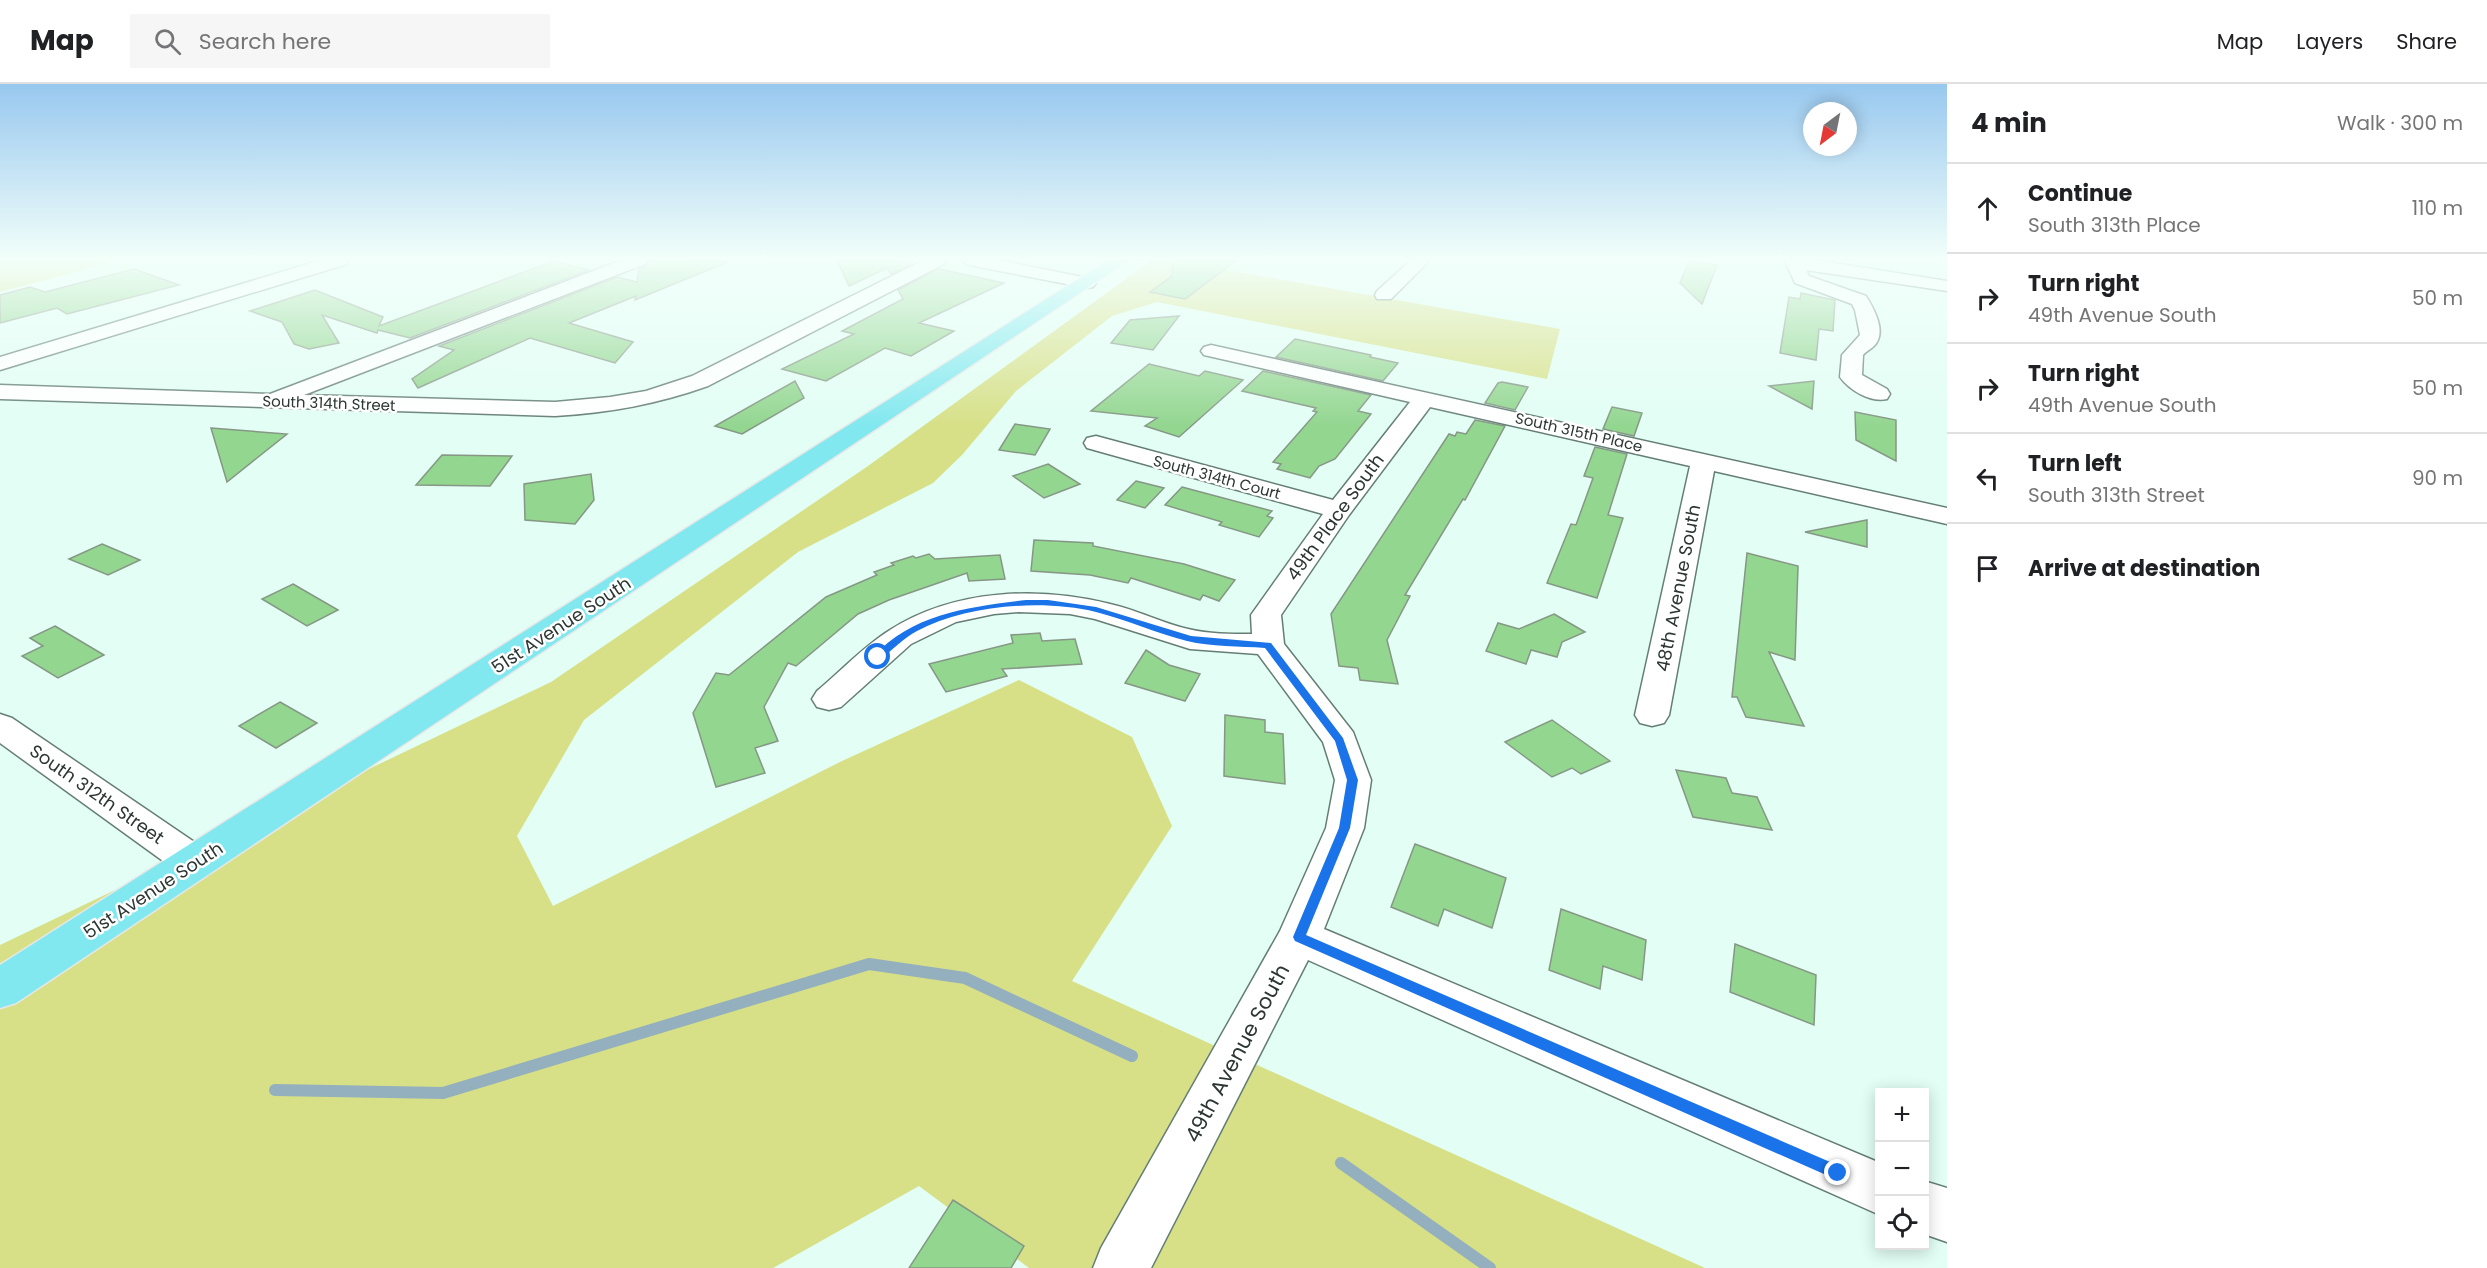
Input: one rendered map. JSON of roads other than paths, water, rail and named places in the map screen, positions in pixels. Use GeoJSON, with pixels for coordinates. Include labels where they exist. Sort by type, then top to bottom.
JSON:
{"type":"FeatureCollection","features":[{"type":"Feature","properties":{"kind":"main road","name":"51st Avenue South"},"geometry":{"type":"LineString","coordinates":[[0,989],[1037,315]]}},
{"type":"Feature","properties":{"kind":"street"},"geometry":{"type":"LineString","coordinates":[[0,364],[159,315]]}},
{"type":"Feature","properties":{"kind":"street"},"geometry":{"type":"LineString","coordinates":[[265,402],[493,315]]}},
{"type":"Feature","properties":{"kind":"street","name":"South 314th Street"},"geometry":{"type":"LineString","coordinates":[[0,392],[265,402],[555,409],[616,405],[657,396],[700,381],[829,315]]}},
{"type":"Feature","properties":{"kind":"street"},"geometry":{"type":"LineString","coordinates":[[1866,315],[1870,334],[1868,341],[1856,348],[1851,355],[1851,377],[1879,393]]}},
{"type":"Feature","properties":{"kind":"street","name":"South 315th Place"},"geometry":{"type":"LineString","coordinates":[[1211,351],[1947,516]]}},
{"type":"Feature","properties":{"kind":"street","name":"49th Place South"},"geometry":{"type":"LineString","coordinates":[[1268,645],[1266,615],[1339,510],[1425,398]]}},
{"type":"Feature","properties":{"kind":"street","name":"South 314th Court"},"geometry":{"type":"LineString","coordinates":[[1096,443],[1339,510]]}},
{"type":"Feature","properties":{"kind":"street","name":"48th Avenue South"},"geometry":{"type":"LineString","coordinates":[[1652,715],[1704,460]]}},
{"type":"Feature","properties":{"kind":"street"},"geometry":{"type":"LineString","coordinates":[[830,699],[893,644],[913,630],[947,615],[1001,605],[1048,603],[1072,605],[1096,609],[1190,639],[1268,645]]}},
{"type":"Feature","properties":{"kind":"street","name":"49th Avenue South"},"geometry":{"type":"LineString","coordinates":[[1121,1268],[1299,937],[1345,828],[1353,780],[1340,740],[1268,645]]}},
{"type":"Feature","properties":{"kind":"street","name":"South 312th Street"},"geometry":{"type":"LineString","coordinates":[[0,726],[195,863]]}},
{"type":"Feature","properties":{"kind":"street"},"geometry":{"type":"LineString","coordinates":[[1299,937],[1875,1187]]}},
{"type":"Feature","properties":{"kind":"street"},"geometry":{"type":"LineString","coordinates":[[1929,1209],[1947,1215]]}},
{"type":"Feature","properties":{"kind":"waterway"},"geometry":{"type":"LineString","coordinates":[[275,1090],[443,1093],[869,964],[965,978],[1132,1056]]}},
{"type":"Feature","properties":{"kind":"waterway"},"geometry":{"type":"LineString","coordinates":[[866,965],[875,965]]}},
{"type":"Feature","properties":{"kind":"waterway"},"geometry":{"type":"LineString","coordinates":[[1341,1163],[1490,1268]]}}]}
